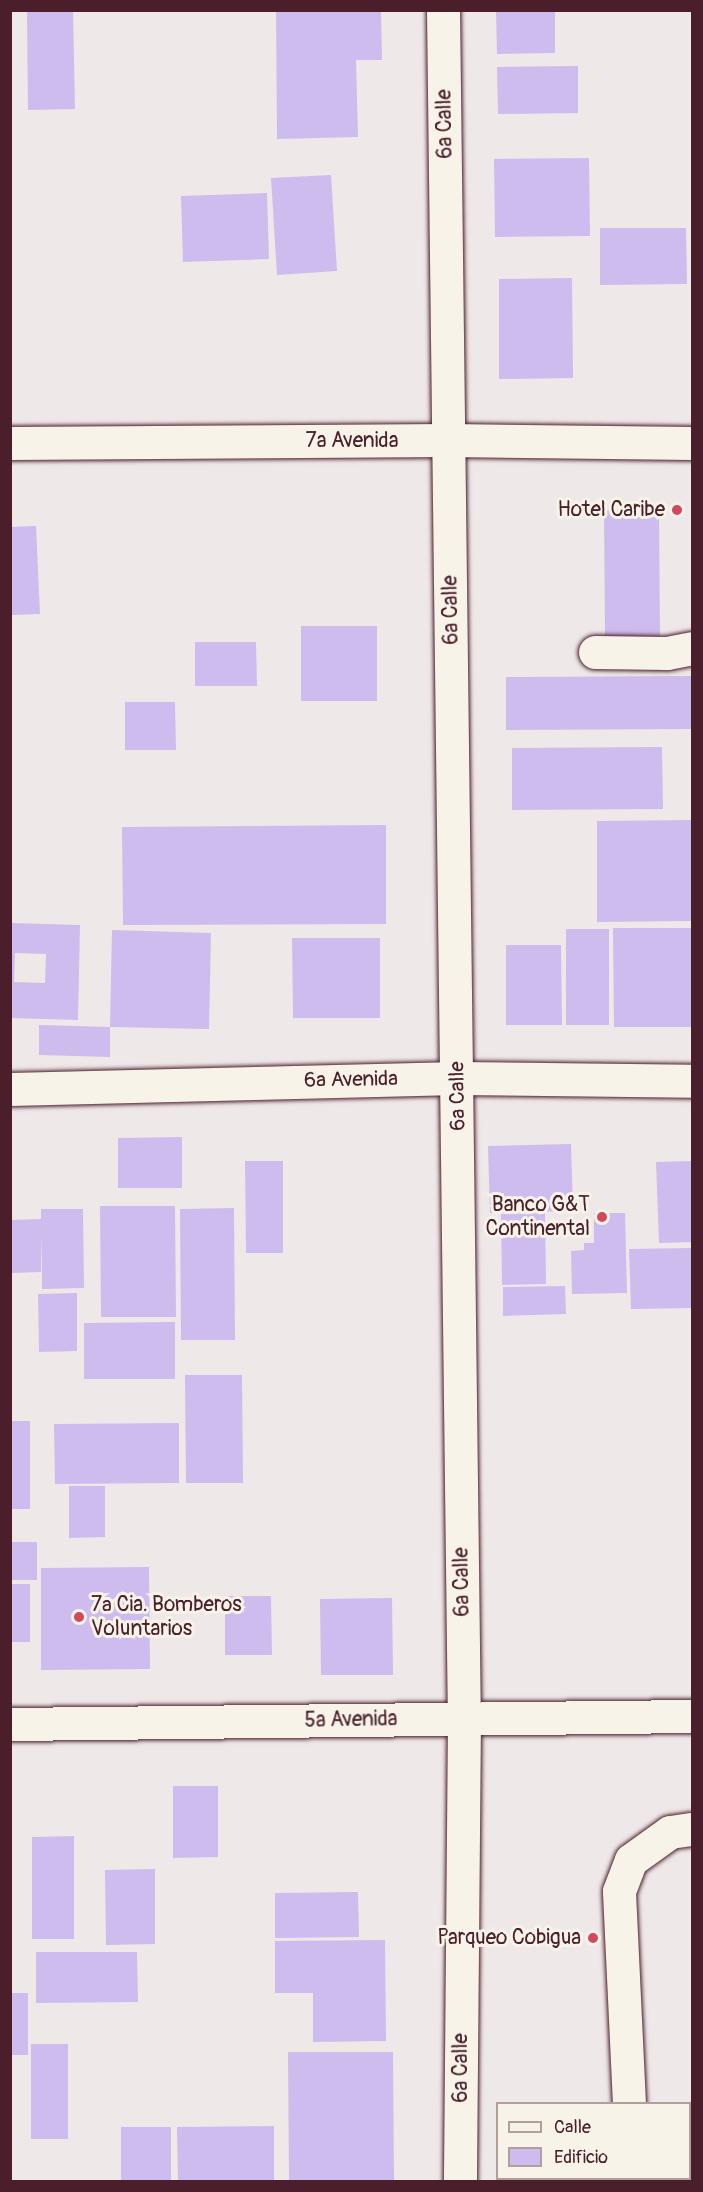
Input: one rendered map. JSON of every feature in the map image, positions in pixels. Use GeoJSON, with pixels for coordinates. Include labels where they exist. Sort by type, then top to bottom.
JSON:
{"type":"FeatureCollection","features":[{"type":"Feature","properties":{"kind":"street","name":"6a Calle"},"geometry":{"type":"LineString","coordinates":[[443,10],[458,1078],[464,1718],[460,2181]]}},
{"type":"Feature","properties":{"kind":"street","name":"7a Avenida"},"geometry":{"type":"LineString","coordinates":[[10,443],[449,440],[693,443]]}},
{"type":"Feature","properties":{"kind":"street"},"geometry":{"type":"LineString","coordinates":[[595,652],[667,653],[693,648]]}},
{"type":"Feature","properties":{"kind":"street","name":"6a Avenida"},"geometry":{"type":"LineString","coordinates":[[10,1089],[458,1078],[693,1081]]}},
{"type":"Feature","properties":{"kind":"street","name":"5a Avenida"},"geometry":{"type":"LineString","coordinates":[[10,1724],[693,1716]]}},
{"type":"Feature","properties":{"kind":"street"},"geometry":{"type":"LineString","coordinates":[[629,2102],[619,1891],[631,1860],[670,1832],[693,1830]]}},
{"type":"Feature","properties":{"kind":"building"},"geometry":{"type":"Polygon","coordinates":[[[27,10],[73,10],[75,109],[28,110],[27,10]]]}},
{"type":"Feature","properties":{"kind":"building"},"geometry":{"type":"Polygon","coordinates":[[[276,10],[381,10],[382,60],[356,60],[358,137],[277,139],[276,10]]]}},
{"type":"Feature","properties":{"kind":"building"},"geometry":{"type":"Polygon","coordinates":[[[496,10],[555,10],[555,53],[497,54],[496,10]]]}},
{"type":"Feature","properties":{"kind":"building"},"geometry":{"type":"Polygon","coordinates":[[[578,66],[578,113],[498,114],[497,67],[578,66]]]}},
{"type":"Feature","properties":{"kind":"building"},"geometry":{"type":"Polygon","coordinates":[[[589,158],[590,236],[495,237],[494,159],[589,158]]]}},
{"type":"Feature","properties":{"kind":"building"},"geometry":{"type":"Polygon","coordinates":[[[331,175],[337,271],[277,275],[271,178],[331,175]]]}},
{"type":"Feature","properties":{"kind":"building"},"geometry":{"type":"Polygon","coordinates":[[[267,193],[269,259],[183,262],[181,196],[267,193]]]}},
{"type":"Feature","properties":{"kind":"building"},"geometry":{"type":"Polygon","coordinates":[[[600,228],[686,228],[687,284],[600,285],[600,228]]]}},
{"type":"Feature","properties":{"kind":"building"},"geometry":{"type":"Polygon","coordinates":[[[572,278],[573,378],[499,379],[499,279],[572,278]]]}},
{"type":"Feature","properties":{"kind":"building"},"geometry":{"type":"Polygon","coordinates":[[[604,510],[659,510],[660,637],[605,637],[604,510]]]}},
{"type":"Feature","properties":{"kind":"building"},"geometry":{"type":"Polygon","coordinates":[[[36,526],[40,614],[10,615],[10,527],[36,526]]]}},
{"type":"Feature","properties":{"kind":"building"},"geometry":{"type":"Polygon","coordinates":[[[301,626],[377,626],[377,701],[301,701],[301,626]]]}},
{"type":"Feature","properties":{"kind":"building"},"geometry":{"type":"Polygon","coordinates":[[[195,642],[256,642],[257,686],[195,686],[195,642]]]}},
{"type":"Feature","properties":{"kind":"building"},"geometry":{"type":"Polygon","coordinates":[[[692,676],[692,729],[506,730],[506,677],[692,676]]]}},
{"type":"Feature","properties":{"kind":"building"},"geometry":{"type":"Polygon","coordinates":[[[125,702],[175,702],[176,750],[125,750],[125,702]]]}},
{"type":"Feature","properties":{"kind":"building"},"geometry":{"type":"Polygon","coordinates":[[[662,747],[663,809],[512,810],[512,748],[662,747]]]}},
{"type":"Feature","properties":{"kind":"building"},"geometry":{"type":"Polygon","coordinates":[[[692,820],[692,921],[597,922],[597,821],[692,820]]]}},
{"type":"Feature","properties":{"kind":"building"},"geometry":{"type":"Polygon","coordinates":[[[386,825],[386,924],[123,925],[122,827],[386,825]]]}},
{"type":"Feature","properties":{"kind":"building"},"geometry":{"type":"Polygon","coordinates":[[[10,923],[80,925],[78,1020],[10,1018],[10,923]],[[15,953],[14,982],[45,983],[46,954],[15,953]]]}},
{"type":"Feature","properties":{"kind":"building"},"geometry":{"type":"Polygon","coordinates":[[[613,928],[692,928],[692,1027],[614,1027],[613,928]]]}},
{"type":"Feature","properties":{"kind":"building"},"geometry":{"type":"Polygon","coordinates":[[[566,929],[609,929],[609,1025],[566,1025],[566,929]]]}},
{"type":"Feature","properties":{"kind":"building"},"geometry":{"type":"Polygon","coordinates":[[[112,930],[211,933],[209,1029],[110,1027],[112,930]]]}},
{"type":"Feature","properties":{"kind":"building"},"geometry":{"type":"Polygon","coordinates":[[[292,938],[380,938],[380,1018],[293,1018],[292,938]]]}},
{"type":"Feature","properties":{"kind":"building"},"geometry":{"type":"Polygon","coordinates":[[[506,945],[561,945],[562,1025],[506,1025],[506,945]]]}},
{"type":"Feature","properties":{"kind":"building"},"geometry":{"type":"Polygon","coordinates":[[[39,1025],[110,1027],[110,1057],[39,1055],[39,1025]]]}},
{"type":"Feature","properties":{"kind":"building"},"geometry":{"type":"Polygon","coordinates":[[[182,1137],[182,1188],[118,1188],[118,1138],[182,1137]]]}},
{"type":"Feature","properties":{"kind":"building"},"geometry":{"type":"Polygon","coordinates":[[[571,1144],[573,1211],[490,1213],[488,1146],[571,1144]]]}},
{"type":"Feature","properties":{"kind":"building"},"geometry":{"type":"Polygon","coordinates":[[[245,1161],[283,1161],[283,1253],[246,1253],[245,1161]]]}},
{"type":"Feature","properties":{"kind":"building"},"geometry":{"type":"Polygon","coordinates":[[[692,1161],[692,1242],[659,1243],[656,1162],[692,1161]]]}},
{"type":"Feature","properties":{"kind":"building"},"geometry":{"type":"Polygon","coordinates":[[[100,1206],[175,1206],[176,1317],[101,1317],[100,1206]]]}},
{"type":"Feature","properties":{"kind":"building"},"geometry":{"type":"Polygon","coordinates":[[[234,1208],[235,1340],[181,1340],[180,1209],[234,1208]]]}},
{"type":"Feature","properties":{"kind":"building"},"geometry":{"type":"Polygon","coordinates":[[[41,1209],[83,1209],[84,1288],[42,1289],[42,1234],[41,1272],[10,1273],[10,1220],[41,1219],[41,1209]]]}},
{"type":"Feature","properties":{"kind":"building"},"geometry":{"type":"Polygon","coordinates":[[[545,1213],[546,1284],[502,1285],[501,1214],[545,1213]]]}},
{"type":"Feature","properties":{"kind":"building"},"geometry":{"type":"Polygon","coordinates":[[[594,1213],[625,1213],[627,1293],[572,1294],[571,1251],[584,1250],[584,1243],[594,1243],[594,1213]]]}},
{"type":"Feature","properties":{"kind":"building"},"geometry":{"type":"Polygon","coordinates":[[[692,1248],[692,1308],[631,1309],[629,1249],[692,1248]]]}},
{"type":"Feature","properties":{"kind":"building"},"geometry":{"type":"Polygon","coordinates":[[[565,1286],[566,1314],[503,1316],[503,1287],[565,1286]]]}},
{"type":"Feature","properties":{"kind":"building"},"geometry":{"type":"Polygon","coordinates":[[[77,1293],[77,1351],[39,1352],[38,1294],[77,1293]]]}},
{"type":"Feature","properties":{"kind":"building"},"geometry":{"type":"Polygon","coordinates":[[[175,1322],[175,1379],[84,1379],[84,1323],[175,1322]]]}},
{"type":"Feature","properties":{"kind":"building"},"geometry":{"type":"Polygon","coordinates":[[[185,1375],[242,1375],[243,1483],[186,1483],[185,1375]]]}},
{"type":"Feature","properties":{"kind":"building"},"geometry":{"type":"Polygon","coordinates":[[[10,1421],[30,1421],[30,1509],[10,1509],[10,1421]]]}},
{"type":"Feature","properties":{"kind":"building"},"geometry":{"type":"Polygon","coordinates":[[[179,1423],[179,1483],[55,1484],[54,1424],[179,1423]]]}},
{"type":"Feature","properties":{"kind":"building"},"geometry":{"type":"Polygon","coordinates":[[[69,1486],[105,1486],[105,1537],[69,1538],[69,1486]]]}},
{"type":"Feature","properties":{"kind":"building"},"geometry":{"type":"Polygon","coordinates":[[[10,1542],[37,1542],[37,1580],[10,1580],[10,1542]]]}},
{"type":"Feature","properties":{"kind":"building"},"geometry":{"type":"Polygon","coordinates":[[[149,1567],[150,1669],[41,1670],[41,1568],[149,1567]]]}},
{"type":"Feature","properties":{"kind":"building"},"geometry":{"type":"Polygon","coordinates":[[[10,1584],[30,1584],[30,1642],[10,1642],[10,1584]]]}},
{"type":"Feature","properties":{"kind":"building"},"geometry":{"type":"Polygon","coordinates":[[[225,1596],[271,1596],[272,1655],[225,1655],[225,1596]]]}},
{"type":"Feature","properties":{"kind":"building"},"geometry":{"type":"Polygon","coordinates":[[[392,1598],[393,1675],[321,1675],[320,1599],[392,1598]]]}},
{"type":"Feature","properties":{"kind":"building"},"geometry":{"type":"Polygon","coordinates":[[[173,1786],[218,1786],[218,1857],[173,1858],[173,1786]]]}},
{"type":"Feature","properties":{"kind":"building"},"geometry":{"type":"Polygon","coordinates":[[[74,1836],[74,1939],[32,1939],[32,1837],[74,1836]]]}},
{"type":"Feature","properties":{"kind":"building"},"geometry":{"type":"Polygon","coordinates":[[[155,1869],[155,1944],[106,1945],[105,1870],[155,1869]]]}},
{"type":"Feature","properties":{"kind":"building"},"geometry":{"type":"Polygon","coordinates":[[[358,1892],[359,1937],[275,1938],[275,1893],[358,1892]]]}},
{"type":"Feature","properties":{"kind":"building"},"geometry":{"type":"Polygon","coordinates":[[[385,1940],[386,2041],[313,2042],[313,1993],[275,1993],[275,1941],[385,1940]]]}},
{"type":"Feature","properties":{"kind":"building"},"geometry":{"type":"Polygon","coordinates":[[[36,1952],[137,1952],[138,2002],[36,2003],[36,1952]]]}},
{"type":"Feature","properties":{"kind":"building"},"geometry":{"type":"Polygon","coordinates":[[[10,1993],[28,1993],[28,2055],[10,2055],[10,1993]]]}},
{"type":"Feature","properties":{"kind":"building"},"geometry":{"type":"Polygon","coordinates":[[[31,2044],[68,2044],[68,2139],[31,2139],[31,2044]]]}},
{"type":"Feature","properties":{"kind":"building"},"geometry":{"type":"Polygon","coordinates":[[[288,2052],[393,2052],[394,2182],[289,2182],[288,2052]]]}},
{"type":"Feature","properties":{"kind":"building"},"geometry":{"type":"Polygon","coordinates":[[[274,2126],[274,2182],[178,2182],[177,2127],[274,2126]]]}},
{"type":"Feature","properties":{"kind":"building"},"geometry":{"type":"Polygon","coordinates":[[[121,2127],[171,2127],[171,2182],[121,2182],[121,2127]]]}},
{"type":"Feature","properties":{"kind":"place","name":"Hotel Caribe"},"geometry":{"type":"Point","coordinates":[677,510]}},
{"type":"Feature","properties":{"kind":"place","name":"Banco G&T Continental"},"geometry":{"type":"Point","coordinates":[602,1217]}},
{"type":"Feature","properties":{"kind":"place","name":"7ª Cia. Bomberos Voluntarios"},"geometry":{"type":"Point","coordinates":[79,1617]}},
{"type":"Feature","properties":{"kind":"place","name":"Parqueo Cobigua"},"geometry":{"type":"Point","coordinates":[593,1938]}}]}
